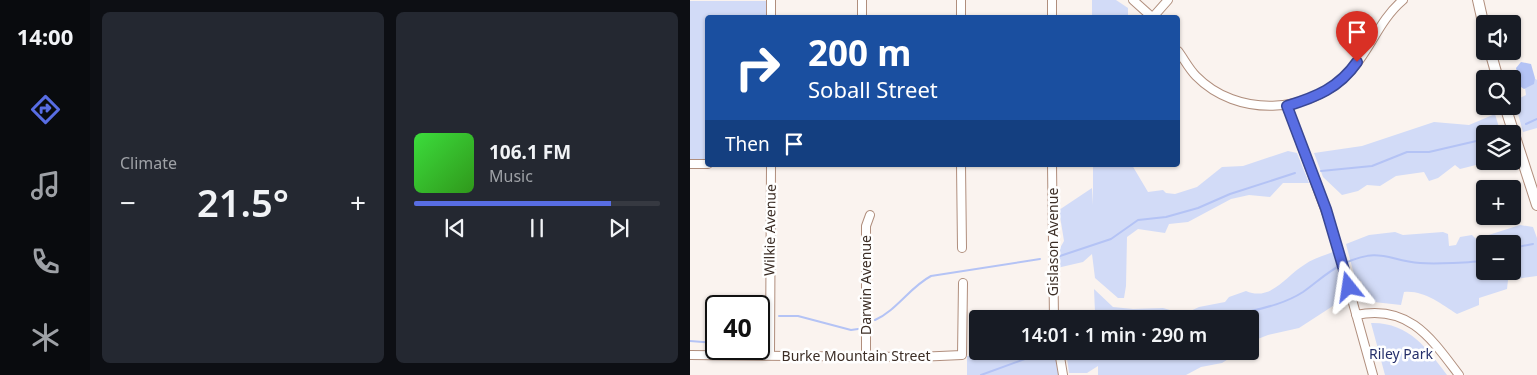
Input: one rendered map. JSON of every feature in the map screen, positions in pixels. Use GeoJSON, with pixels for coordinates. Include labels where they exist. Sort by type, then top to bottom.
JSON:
{"type":"FeatureCollection","features":[{"type":"Feature","properties":{"kind":"main road"},"geometry":{"type":"LineString","coordinates":[[1478,0],[1481,15]]}},
{"type":"Feature","properties":{"kind":"main road"},"geometry":{"type":"LineString","coordinates":[[1508,115],[1533,180],[1537,205]]}},
{"type":"Feature","properties":{"kind":"street"},"geometry":{"type":"LineString","coordinates":[[771,0],[771,15]]}},
{"type":"Feature","properties":{"kind":"street"},"geometry":{"type":"LineString","coordinates":[[862,0],[862,15]]}},
{"type":"Feature","properties":{"kind":"street"},"geometry":{"type":"LineString","coordinates":[[961,0],[961,15]]}},
{"type":"Feature","properties":{"kind":"street"},"geometry":{"type":"LineString","coordinates":[[1133,0],[1151,15]]}},
{"type":"Feature","properties":{"kind":"street"},"geometry":{"type":"LineString","coordinates":[[1155,15],[1168,0]]}},
{"type":"Feature","properties":{"kind":"street"},"geometry":{"type":"LineString","coordinates":[[1180,54],[1196,76],[1220,93],[1244,104],[1269,107],[1287,106],[1319,96],[1349,74],[1391,10],[1403,0]]}},
{"type":"Feature","properties":{"kind":"street"},"geometry":{"type":"LineString","coordinates":[[1052,1],[1052,15]]}},
{"type":"Feature","properties":{"kind":"street"},"geometry":{"type":"LineString","coordinates":[[1287,106],[1323,202],[1339,252],[1373,375]]}},
{"type":"Feature","properties":{"kind":"street"},"geometry":{"type":"LineString","coordinates":[[690,164],[705,164]]}},
{"type":"Feature","properties":{"kind":"street","name":"Wilkie Avenue"},"geometry":{"type":"LineString","coordinates":[[770,356],[771,167]]}},
{"type":"Feature","properties":{"kind":"street"},"geometry":{"type":"LineString","coordinates":[[962,167],[962,248]]}},
{"type":"Feature","properties":{"kind":"street","name":"Gislason Avenue"},"geometry":{"type":"LineString","coordinates":[[1052,167],[1054,310]]}},
{"type":"Feature","properties":{"kind":"street","name":"Darwin Avenue"},"geometry":{"type":"LineString","coordinates":[[866,356],[866,226],[870,215]]}},
{"type":"Feature","properties":{"kind":"street","name":"Burke Mountain Street"},"geometry":{"type":"LineString","coordinates":[[770,356],[962,355],[963,283]]}},
{"type":"Feature","properties":{"kind":"street"},"geometry":{"type":"LineString","coordinates":[[1356,315],[1376,312],[1409,321],[1431,338],[1459,375]]}},
{"type":"Feature","properties":{"kind":"street","name":"Burke Mountain Street"},"geometry":{"type":"LineString","coordinates":[[690,355],[705,355]]}},
{"type":"Feature","properties":{"kind":"street"},"geometry":{"type":"LineString","coordinates":[[1061,360],[1063,375]]}},
{"type":"Feature","properties":{"kind":"green space"},"geometry":{"type":"Polygon","coordinates":[[[1092,0],[1116,0],[1128,8],[1128,15],[1092,15],[1092,0]]]}},
{"type":"Feature","properties":{"kind":"green space"},"geometry":{"type":"Polygon","coordinates":[[[690,1],[771,1],[771,15],[705,15],[705,160],[690,160],[690,1]]]}},
{"type":"Feature","properties":{"kind":"green space"},"geometry":{"type":"Polygon","coordinates":[[[1534,78],[1537,80],[1537,128],[1523,132],[1518,115],[1521,115],[1521,98],[1526,95],[1525,88],[1534,78]]]}},
{"type":"Feature","properties":{"kind":"green space"},"geometry":{"type":"Polygon","coordinates":[[[1495,115],[1498,125],[1476,125],[1476,165],[1460,169],[1455,165],[1438,178],[1429,181],[1424,172],[1396,176],[1380,186],[1367,185],[1358,191],[1342,195],[1323,177],[1314,153],[1362,146],[1434,122],[1469,125],[1495,115]]]}},
{"type":"Feature","properties":{"kind":"green space"},"geometry":{"type":"Polygon","coordinates":[[[1288,151],[1297,153],[1309,183],[1283,183],[1270,197],[1249,195],[1231,199],[1188,222],[1169,224],[1165,233],[1138,229],[1127,237],[1124,298],[1118,298],[1095,278],[1092,254],[1083,262],[1057,268],[1060,248],[1064,241],[1059,210],[1092,188],[1093,205],[1093,167],[1133,167],[1148,192],[1163,190],[1166,193],[1175,194],[1197,187],[1222,167],[1243,166],[1288,151]]]}},
{"type":"Feature","properties":{"kind":"green space"},"geometry":{"type":"Polygon","coordinates":[[[1520,225],[1533,227],[1537,238],[1537,276],[1521,278],[1521,235],[1489,235],[1520,225]]]}},
{"type":"Feature","properties":{"kind":"green space"},"geometry":{"type":"Polygon","coordinates":[[[1395,232],[1403,235],[1443,232],[1448,234],[1449,246],[1456,245],[1460,237],[1472,235],[1476,239],[1476,280],[1508,280],[1507,289],[1479,298],[1479,305],[1457,314],[1432,298],[1418,293],[1404,292],[1401,305],[1374,302],[1366,297],[1361,281],[1356,282],[1346,244],[1369,235],[1395,232]]]}},
{"type":"Feature","properties":{"kind":"green space"},"geometry":{"type":"Polygon","coordinates":[[[1333,252],[1342,288],[1336,297],[1336,304],[1299,328],[1259,338],[1259,310],[1193,310],[1225,302],[1229,297],[1246,291],[1263,293],[1271,290],[1298,269],[1333,252]]]}},
{"type":"Feature","properties":{"kind":"green space"},"geometry":{"type":"Polygon","coordinates":[[[1094,289],[1113,307],[1133,309],[1163,308],[1170,310],[1095,310],[1094,289]]]}},
{"type":"Feature","properties":{"kind":"green space","name":"Riley Park"},"geometry":{"type":"Polygon","coordinates":[[[1371,323],[1396,327],[1415,338],[1432,355],[1447,375],[1385,375],[1371,323]]]}},
{"type":"Feature","properties":{"kind":"green space"},"geometry":{"type":"Polygon","coordinates":[[[967,356],[969,356],[969,360],[1057,360],[1061,375],[967,375],[967,356]]]}},
{"type":"Feature","properties":{"kind":"green space"},"geometry":{"type":"Polygon","coordinates":[[[1067,360],[1227,360],[1222,363],[1201,367],[1186,375],[1098,375],[1098,366],[1087,373],[1069,373],[1067,360]]]}},
{"type":"Feature","properties":{"kind":"water"},"geometry":{"type":"Polygon","coordinates":[[[1521,62],[1531,64],[1535,78],[1534,84],[1524,89],[1521,87],[1521,70],[1517,70],[1521,62]]]}},
{"type":"Feature","properties":{"kind":"waterway"},"geometry":{"type":"LineString","coordinates":[[1526,124],[1537,119]]}},
{"type":"Feature","properties":{"kind":"waterway"},"geometry":{"type":"LineString","coordinates":[[1321,171],[1372,166],[1407,152],[1429,152],[1476,141]]}},
{"type":"Feature","properties":{"kind":"waterway"},"geometry":{"type":"LineString","coordinates":[[1060,256],[1111,239],[1138,220],[1166,217],[1198,208],[1230,194],[1295,173]]}},
{"type":"Feature","properties":{"kind":"waterway"},"geometry":{"type":"LineString","coordinates":[[1521,246],[1533,244]]}},
{"type":"Feature","properties":{"kind":"waterway"},"geometry":{"type":"LineString","coordinates":[[1345,263],[1357,258],[1376,255],[1426,263],[1476,261]]}},
{"type":"Feature","properties":{"kind":"waterway"},"geometry":{"type":"LineString","coordinates":[[875,320],[883,316],[916,286],[931,276],[1040,259]]}},
{"type":"Feature","properties":{"kind":"waterway"},"geometry":{"type":"LineString","coordinates":[[1255,310],[1284,302],[1303,292],[1341,265]]}},
{"type":"Feature","properties":{"kind":"waterway"},"geometry":{"type":"LineString","coordinates":[[779,316],[798,316],[851,330],[858,329]]}},
{"type":"Feature","properties":{"kind":"waterway"},"geometry":{"type":"LineString","coordinates":[[690,341],[705,342]]}},
{"type":"Feature","properties":{"kind":"waterway"},"geometry":{"type":"LineString","coordinates":[[981,375],[1022,360]]}},
{"type":"Feature","properties":{"kind":"route"},"geometry":{"type":"LineString","coordinates":[[1349,287],[1326,209],[1287,106],[1319,96],[1349,74],[1357,62]]}}]}
